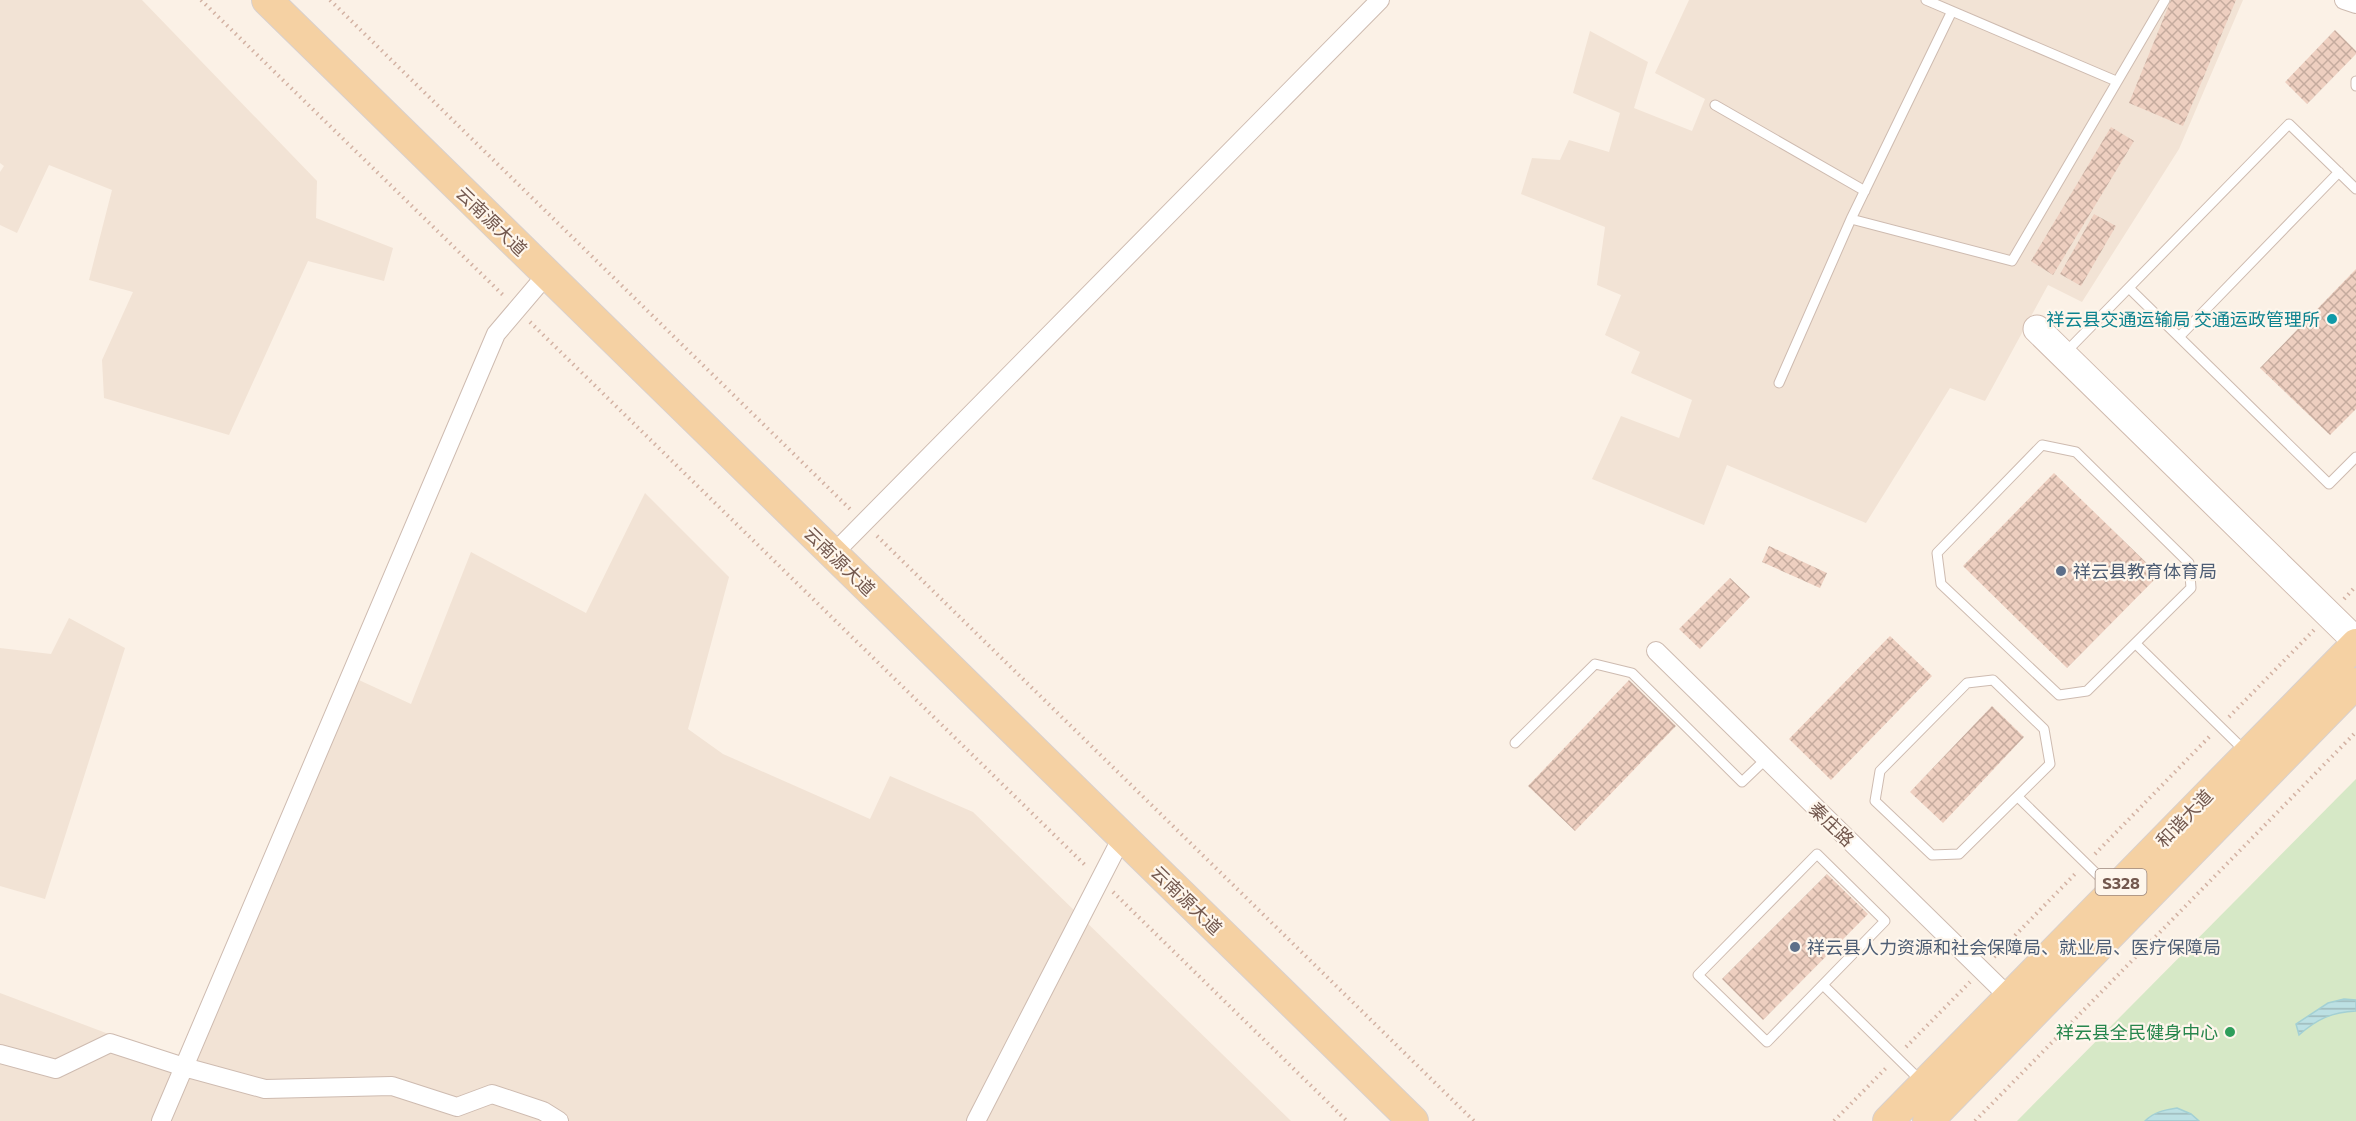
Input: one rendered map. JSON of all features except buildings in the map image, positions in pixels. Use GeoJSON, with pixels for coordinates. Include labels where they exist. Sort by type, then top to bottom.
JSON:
{"type":"FeatureCollection","features":[{"type":"Feature","properties":{"kind":"main road","name":"云南源大道"},"geometry":{"type":"LineString","coordinates":[[267,0],[1413,1121]]}},
{"type":"Feature","properties":{"kind":"main road","name":"和谐大道"},"geometry":{"type":"LineString","coordinates":[[1887,1121],[2356,642]]}},
{"type":"Feature","properties":{"kind":"main road","name":"和谐大道"},"geometry":{"type":"LineString","coordinates":[[1928,1121],[2356,683]]}},
{"type":"Feature","properties":{"kind":"street"},"geometry":{"type":"LineString","coordinates":[[833,554],[1380,0]]}},
{"type":"Feature","properties":{"kind":"street"},"geometry":{"type":"LineString","coordinates":[[2343,0],[2356,4]]}},
{"type":"Feature","properties":{"kind":"street"},"geometry":{"type":"LineString","coordinates":[[161,1121],[496,334],[547,274]]}},
{"type":"Feature","properties":{"kind":"street"},"geometry":{"type":"LineString","coordinates":[[2037,329],[2356,642]]}},
{"type":"Feature","properties":{"kind":"street","name":"秦庄路"},"geometry":{"type":"LineString","coordinates":[[1656,651],[2009,997]]}},
{"type":"Feature","properties":{"kind":"street"},"geometry":{"type":"LineString","coordinates":[[976,1121],[1122,837]]}},
{"type":"Feature","properties":{"kind":"street"},"geometry":{"type":"LineString","coordinates":[[0,1054],[56,1069],[110,1043],[184,1067],[265,1089],[392,1086],[458,1107],[492,1094],[543,1111],[559,1121]]}},
{"type":"Feature","properties":{"kind":"lane"},"geometry":{"type":"LineString","coordinates":[[1926,0],[2116,81]]}},
{"type":"Feature","properties":{"kind":"lane"},"geometry":{"type":"LineString","coordinates":[[1851,219],[2012,261],[2165,0]]}},
{"type":"Feature","properties":{"kind":"lane"},"geometry":{"type":"LineString","coordinates":[[1779,383],[1851,219],[1952,11]]}},
{"type":"Feature","properties":{"kind":"lane"},"geometry":{"type":"LineString","coordinates":[[2356,81],[2356,86]]}},
{"type":"Feature","properties":{"kind":"lane"},"geometry":{"type":"LineString","coordinates":[[1715,105],[1865,191]]}},
{"type":"Feature","properties":{"kind":"lane"},"geometry":{"type":"LineString","coordinates":[[2063,355],[2289,124],[2356,189]]}},
{"type":"Feature","properties":{"kind":"lane"},"geometry":{"type":"LineString","coordinates":[[2179,337],[2339,172]]}},
{"type":"Feature","properties":{"kind":"lane"},"geometry":{"type":"LineString","coordinates":[[2129,288],[2330,484],[2356,457]]}},
{"type":"Feature","properties":{"kind":"lane"},"geometry":{"type":"LineString","coordinates":[[2042,445],[2076,452],[2189,563],[2191,588],[2136,644],[2087,691],[2059,695],[1941,584],[1937,553],[2042,445]]}},
{"type":"Feature","properties":{"kind":"lane"},"geometry":{"type":"LineString","coordinates":[[2136,644],[2247,753]]}},
{"type":"Feature","properties":{"kind":"lane"},"geometry":{"type":"LineString","coordinates":[[1515,743],[1595,664],[1632,673],[1742,782],[1766,759]]}},
{"type":"Feature","properties":{"kind":"lane"},"geometry":{"type":"LineString","coordinates":[[1993,680],[2044,729],[2050,764],[2018,797],[1959,854],[1950,855],[1932,855],[1875,801],[1880,771],[1967,683],[1993,680]]}},
{"type":"Feature","properties":{"kind":"lane"},"geometry":{"type":"LineString","coordinates":[[2018,797],[2113,890]]}},
{"type":"Feature","properties":{"kind":"lane"},"geometry":{"type":"LineString","coordinates":[[1817,854],[1885,921],[1823,985],[1767,1042],[1698,975],[1817,854]]}},
{"type":"Feature","properties":{"kind":"lane"},"geometry":{"type":"LineString","coordinates":[[1823,985],[1924,1084]]}},
{"type":"Feature","properties":{"kind":"path"},"geometry":{"type":"LineString","coordinates":[[201,0],[1347,1121]]}},
{"type":"Feature","properties":{"kind":"path"},"geometry":{"type":"LineString","coordinates":[[330,0],[1474,1121]]}},
{"type":"Feature","properties":{"kind":"path"},"geometry":{"type":"LineString","coordinates":[[1975,1121],[2356,732]]}},
{"type":"Feature","properties":{"kind":"shaded area"},"geometry":{"type":"Polygon","coordinates":[[[0,0],[142,0],[317,181],[316,218],[393,248],[384,281],[308,261],[229,435],[104,398],[102,360],[133,292],[89,280],[112,190],[49,165],[17,233],[0,225],[0,172],[4,166],[0,163],[0,0]]]}},
{"type":"Feature","properties":{"kind":"shaded area"},"geometry":{"type":"Polygon","coordinates":[[[1689,0],[2243,0],[2179,149],[2082,302],[2048,285],[1985,401],[1950,388],[1866,523],[1727,465],[1704,525],[1592,479],[1621,416],[1679,438],[1692,400],[1631,373],[1640,352],[1605,335],[1621,295],[1597,285],[1605,227],[1521,194],[1532,158],[1560,160],[1569,140],[1609,152],[1620,113],[1573,93],[1590,31],[1648,62],[1634,108],[1692,131],[1705,99],[1655,73],[1689,0]]]}},
{"type":"Feature","properties":{"kind":"shaded area"},"geometry":{"type":"Polygon","coordinates":[[[645,493],[729,577],[688,729],[723,754],[870,819],[890,776],[973,812],[1291,1121],[0,1121],[0,993],[183,1062],[348,675],[411,704],[471,552],[586,613],[645,493]]]}},
{"type":"Feature","properties":{"kind":"shaded area"},"geometry":{"type":"Polygon","coordinates":[[[69,618],[125,648],[45,899],[0,886],[0,648],[51,654],[69,618]]]}},
{"type":"Feature","properties":{"kind":"green space","name":"祥云县全民健身中心"},"geometry":{"type":"Polygon","coordinates":[[[2356,779],[2356,1121],[2017,1121],[2356,779]]]}},
{"type":"Feature","properties":{"kind":"water"},"geometry":{"type":"Polygon","coordinates":[[[2344,999],[2356,1000],[2356,1011],[2325,1017],[2299,1035],[2296,1024],[2328,1003],[2344,999]]]}},
{"type":"Feature","properties":{"kind":"water"},"geometry":{"type":"Polygon","coordinates":[[[2177,1108],[2191,1114],[2199,1121],[2145,1121],[2152,1115],[2177,1108]]]}},
{"type":"Feature","properties":{"kind":"place","name":"祥云县交通运输局 交通运政管理所"},"geometry":{"type":"Point","coordinates":[2332,319]}},
{"type":"Feature","properties":{"kind":"place","name":"祥云县教育体育局"},"geometry":{"type":"Point","coordinates":[2061,571]}},
{"type":"Feature","properties":{"kind":"place","name":"祥云县人力资源和社会保障局、就业局、医疗保障局"},"geometry":{"type":"Point","coordinates":[1795,947]}},
{"type":"Feature","properties":{"kind":"place","name":"祥云县全民健身中心"},"geometry":{"type":"Point","coordinates":[2230,1032]}}]}
